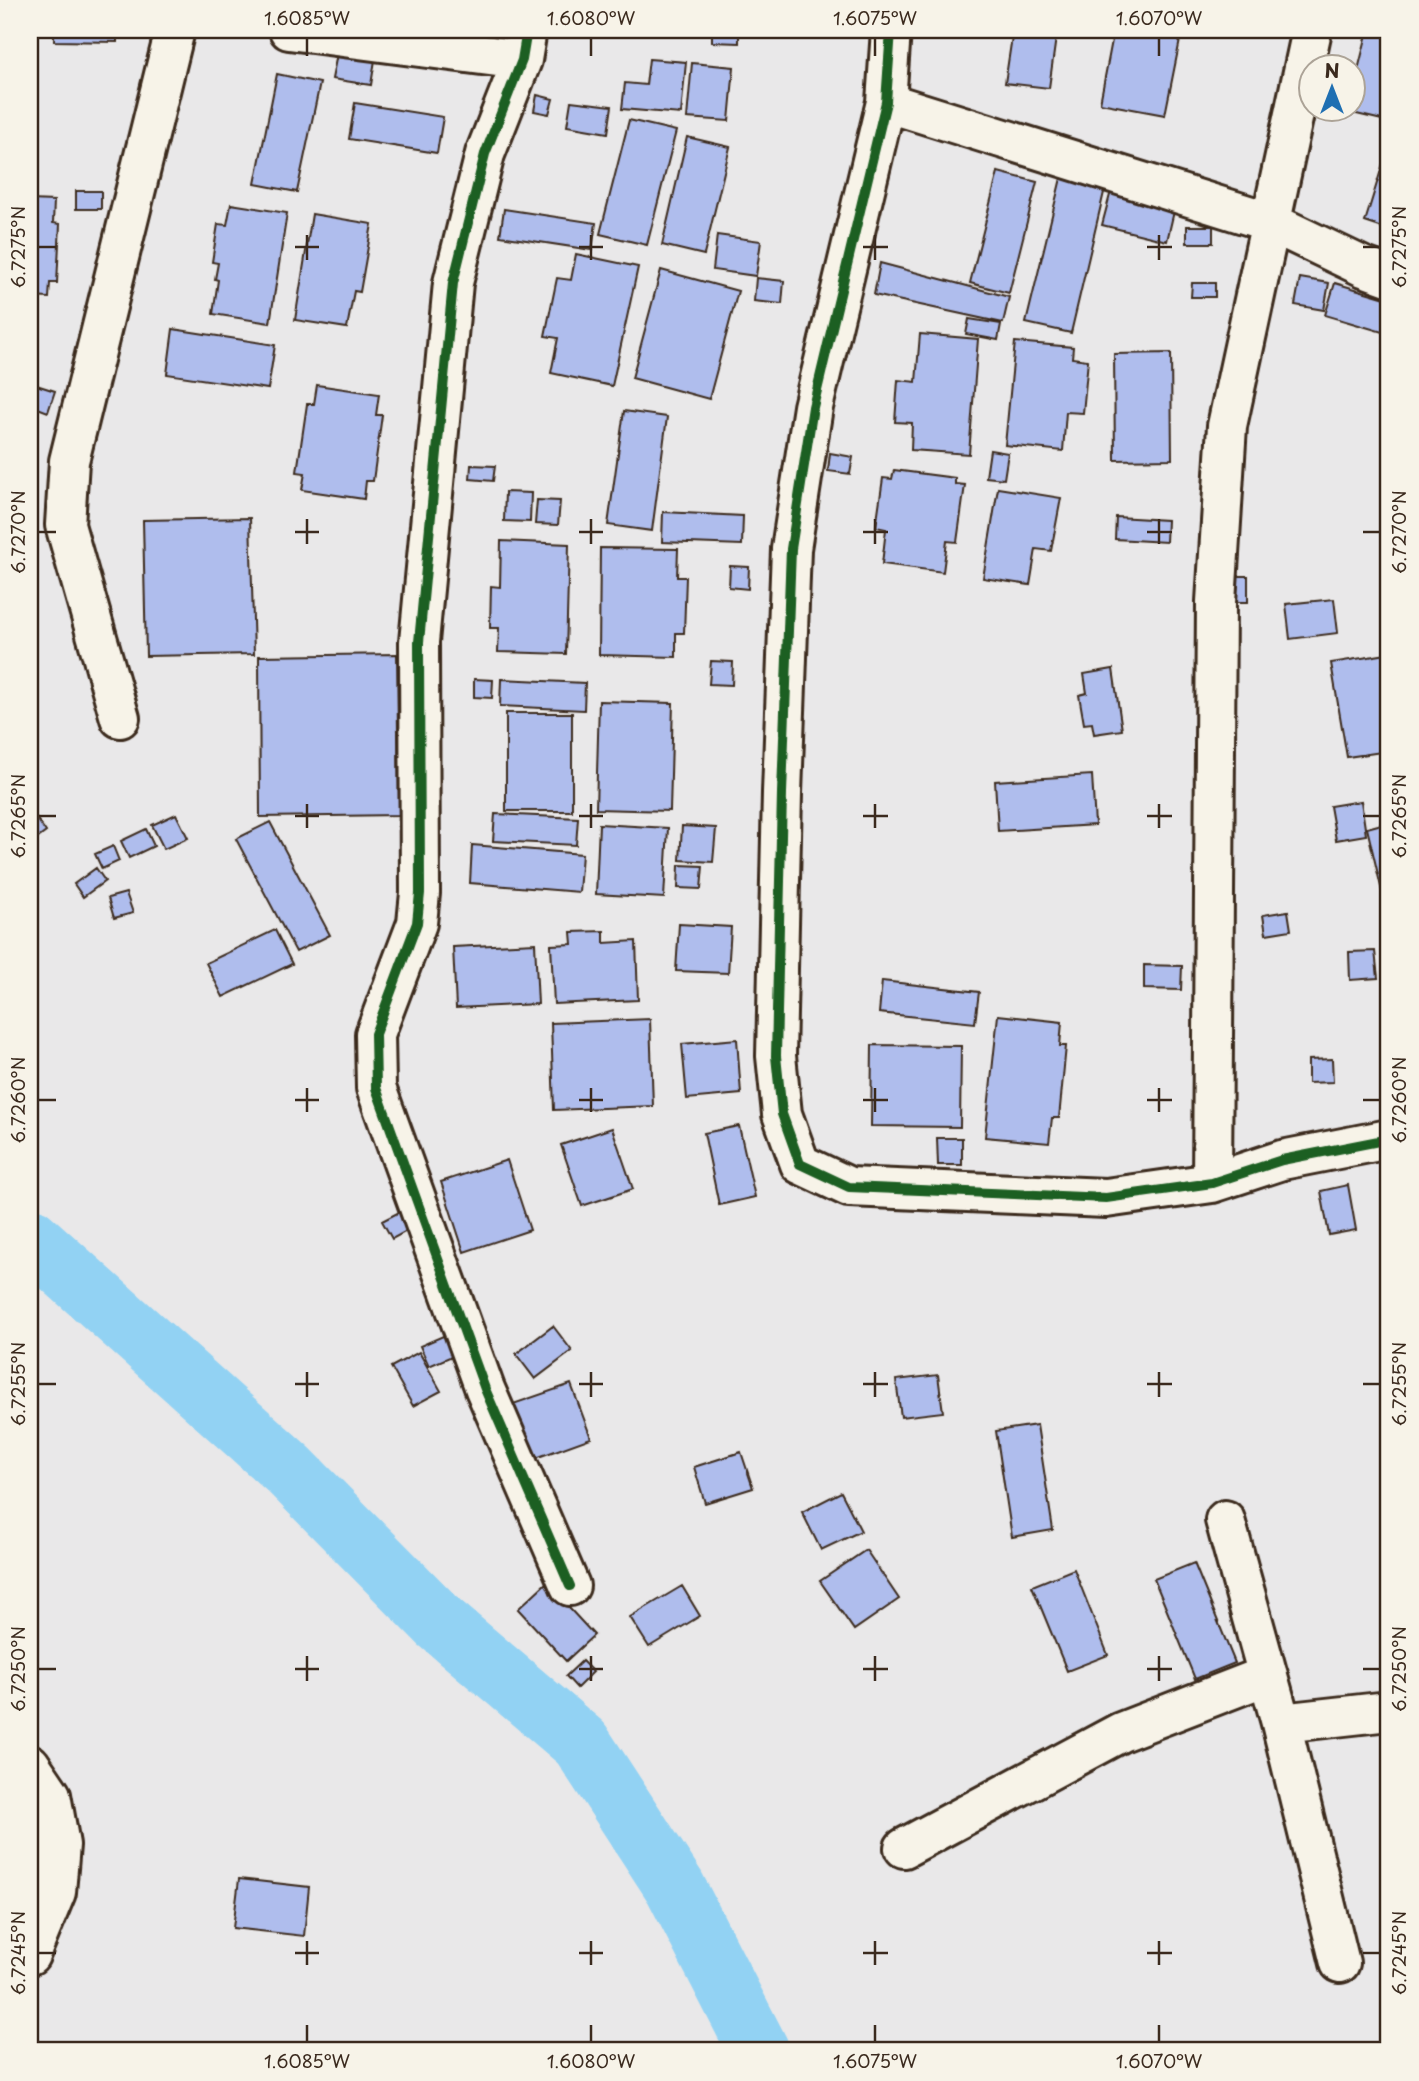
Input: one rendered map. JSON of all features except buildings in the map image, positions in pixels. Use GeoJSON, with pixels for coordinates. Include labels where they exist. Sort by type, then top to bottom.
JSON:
{"type":"FeatureCollection","features":[{"type":"Feature","properties":{"kind":"street"},"geometry":{"type":"LineString","coordinates":[[120,718],[65,525],[69,461],[174,30]]}},
{"type":"Feature","properties":{"kind":"street"},"geometry":{"type":"LineString","coordinates":[[289,30],[524,45],[485,154],[453,283],[419,642],[417,923],[375,1034],[376,1088],[485,1390],[570,1586]]}},
{"type":"Feature","properties":{"kind":"street"},"geometry":{"type":"LineString","coordinates":[[891,30],[886,103],[813,407],[791,549],[777,1042],[782,1114],[800,1164],[849,1186],[1106,1199],[1212,1183],[1282,1160],[1389,1139]]}},
{"type":"Feature","properties":{"kind":"street"},"geometry":{"type":"LineString","coordinates":[[1212,1183],[1216,602],[1227,426],[1312,30]]}},
{"type":"Feature","properties":{"kind":"street"},"geometry":{"type":"LineString","coordinates":[[886,103],[1270,222],[1364,267],[1389,276]]}},
{"type":"Feature","properties":{"kind":"street"},"geometry":{"type":"LineString","coordinates":[[1225,1520],[1281,1723],[1340,1963]]}},
{"type":"Feature","properties":{"kind":"street"},"geometry":{"type":"LineString","coordinates":[[904,1848],[1121,1732],[1268,1675]]}},
{"type":"Feature","properties":{"kind":"street"},"geometry":{"type":"LineString","coordinates":[[1281,1723],[1389,1711]]}},
{"type":"Feature","properties":{"kind":"street"},"geometry":{"type":"LineString","coordinates":[[30,1764],[51,1795],[60,1845],[56,1892],[30,1955]]}},
{"type":"Feature","properties":{"kind":"waterway"},"geometry":{"type":"LineString","coordinates":[[30,1238],[289,1470],[440,1623],[581,1743],[675,1887],[759,2051]]}},
{"type":"Feature","properties":{"kind":"cycle path"},"geometry":{"type":"LineString","coordinates":[[527,30],[522,60],[485,154],[453,283],[419,642],[420,893],[417,923],[375,1034],[376,1088],[485,1389],[570,1586]]}},
{"type":"Feature","properties":{"kind":"cycle path"},"geometry":{"type":"LineString","coordinates":[[891,30],[886,102],[813,407],[791,549],[776,1056],[782,1114],[800,1164],[849,1187],[1106,1198],[1212,1183],[1282,1160],[1389,1139]]}}]}
